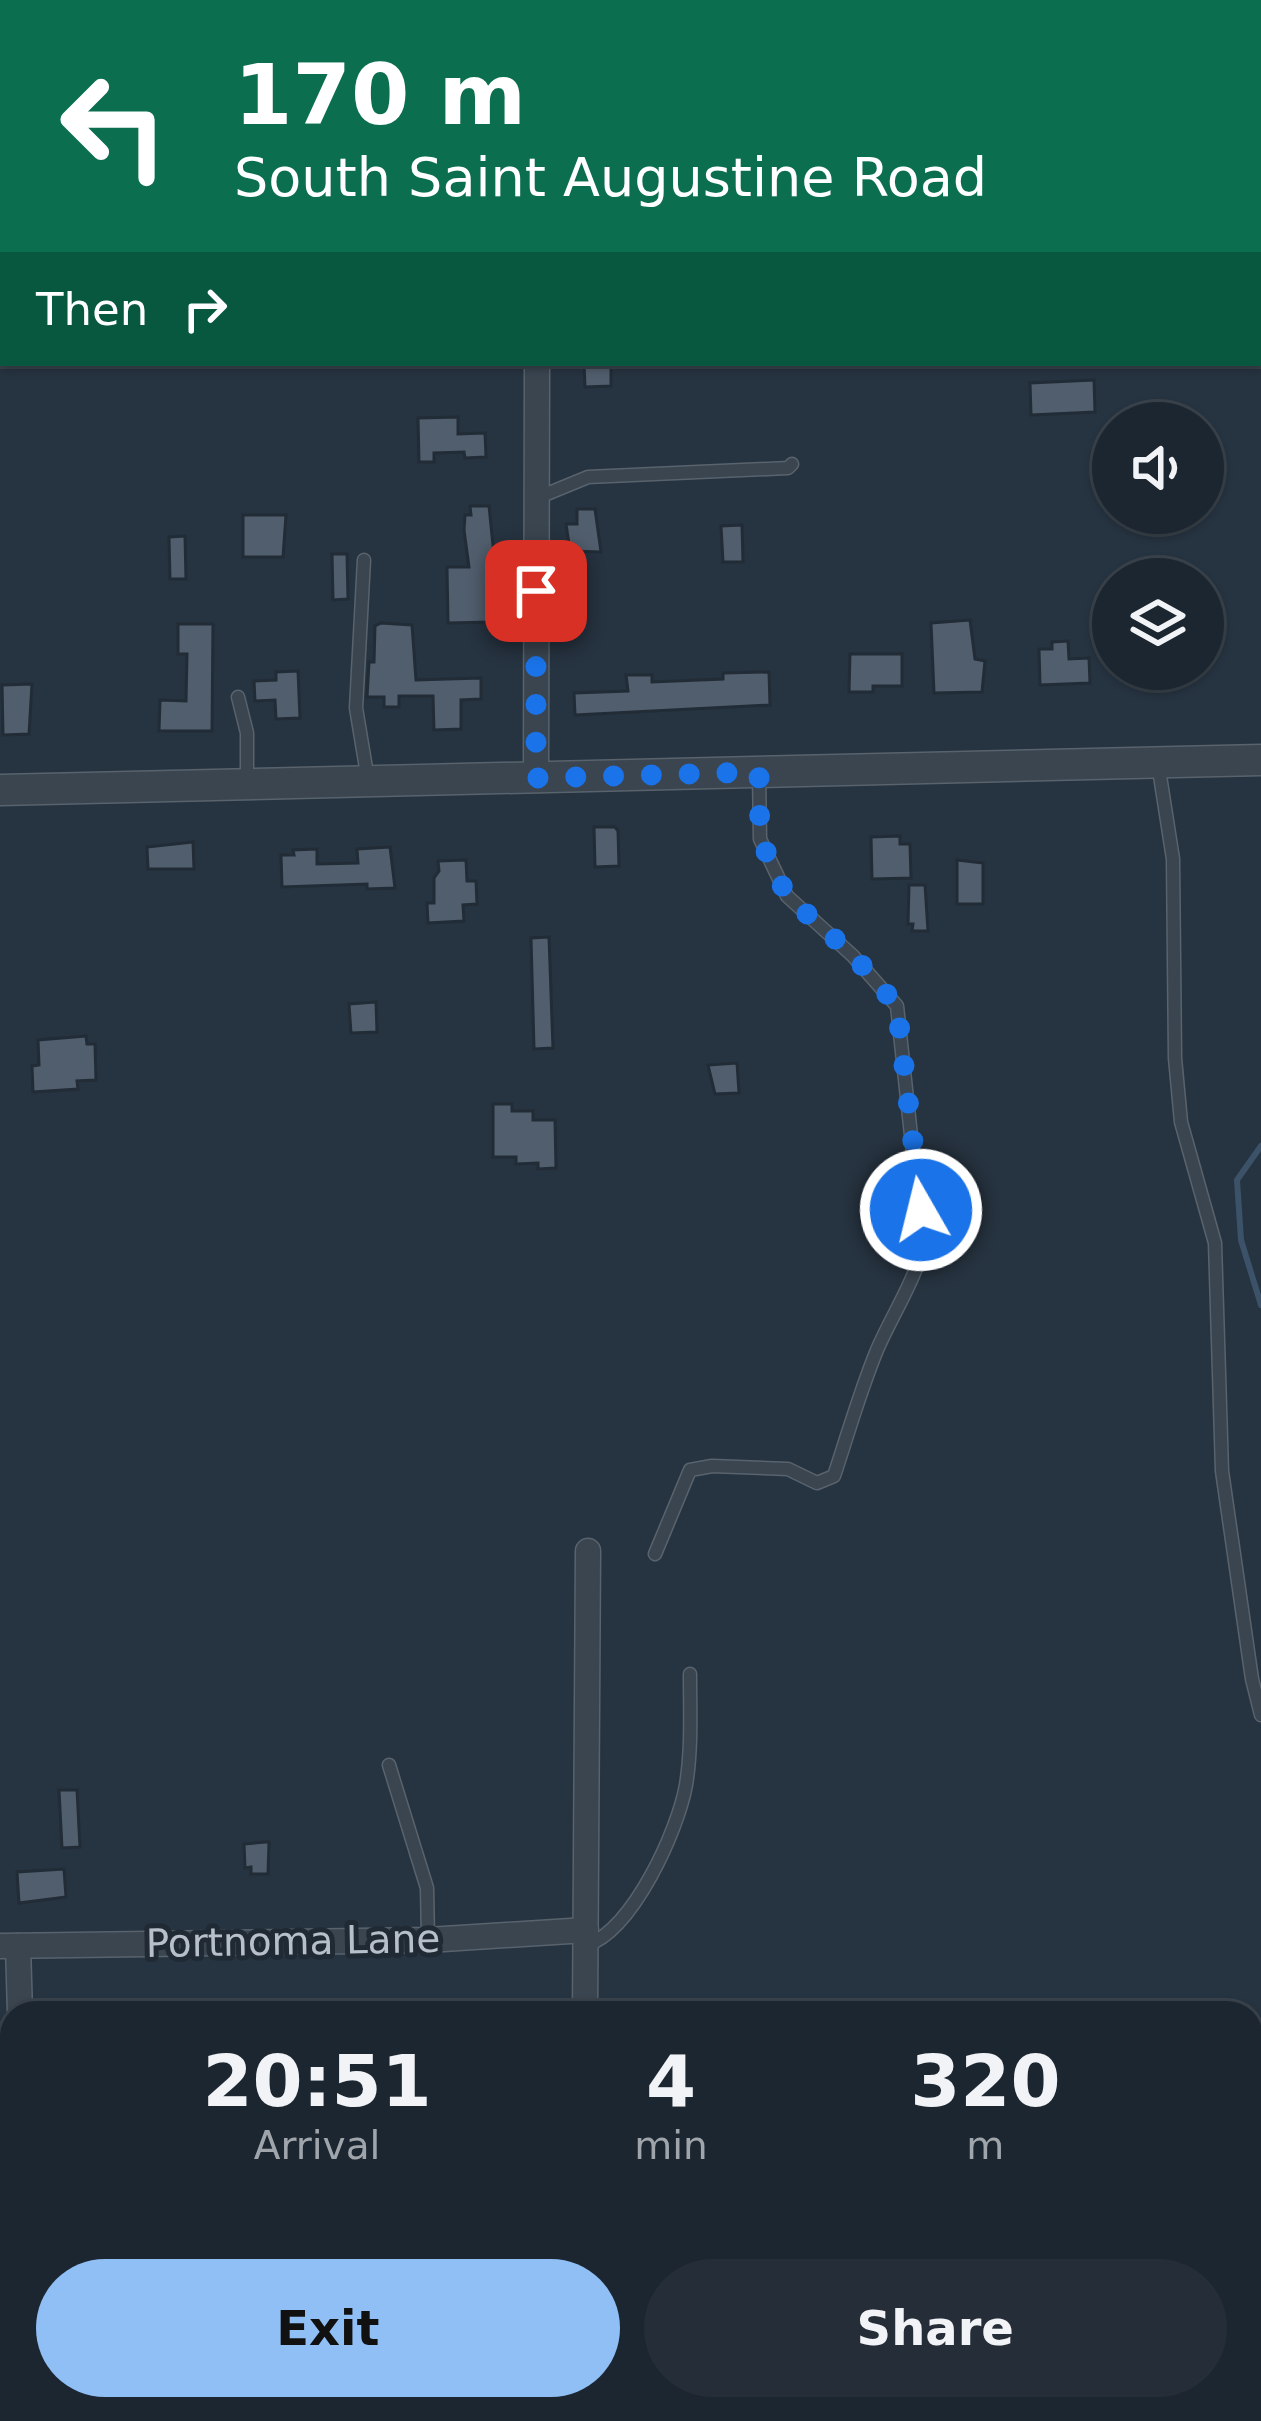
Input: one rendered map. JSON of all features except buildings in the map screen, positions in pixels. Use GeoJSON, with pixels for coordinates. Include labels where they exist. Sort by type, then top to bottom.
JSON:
{"type":"FeatureCollection","features":[{"type":"Feature","properties":{"kind":"street"},"geometry":{"type":"LineString","coordinates":[[536,778],[537,366]]}},
{"type":"Feature","properties":{"kind":"street"},"geometry":{"type":"LineString","coordinates":[[0,790],[1261,760]]}},
{"type":"Feature","properties":{"kind":"street"},"geometry":{"type":"LineString","coordinates":[[585,2001],[588,1551]]}},
{"type":"Feature","properties":{"kind":"street","name":"Portnoma Lane"},"geometry":{"type":"LineString","coordinates":[[9,1946],[586,1938]]}},
{"type":"Feature","properties":{"kind":"street"},"geometry":{"type":"LineString","coordinates":[[9,1946],[18,2001]]}},
{"type":"Feature","properties":{"kind":"lane"},"geometry":{"type":"LineString","coordinates":[[536,498],[588,478],[788,468],[792,464]]}},
{"type":"Feature","properties":{"kind":"lane"},"geometry":{"type":"LineString","coordinates":[[364,560],[356,708],[368,782]]}},
{"type":"Feature","properties":{"kind":"lane"},"geometry":{"type":"LineString","coordinates":[[238,698],[247,734],[247,784]]}},
{"type":"Feature","properties":{"kind":"lane"},"geometry":{"type":"LineString","coordinates":[[1158,762],[1173,859],[1174,1058],[1181,1122],[1215,1243],[1222,1471],[1261,1715]]}},
{"type":"Feature","properties":{"kind":"lane"},"geometry":{"type":"LineString","coordinates":[[655,1554],[690,1470],[788,1468],[817,1483],[834,1476],[863,1384],[916,1272],[923,1246],[897,1006],[854,956],[787,896],[760,839],[759,772]]}},
{"type":"Feature","properties":{"kind":"lane"},"geometry":{"type":"LineString","coordinates":[[586,1938],[599,1941],[624,1921],[674,1826],[690,1754],[689,1673]]}},
{"type":"Feature","properties":{"kind":"lane"},"geometry":{"type":"LineString","coordinates":[[389,1765],[427,1888],[428,1940]]}},
{"type":"Feature","properties":{"kind":"waterway"},"geometry":{"type":"LineString","coordinates":[[1261,1146],[1237,1180],[1241,1240],[1261,1305]]}},
{"type":"Feature","properties":{"kind":"route"},"geometry":{"type":"LineString","coordinates":[[536,591],[536,778],[759,772],[760,839],[787,896],[854,956],[897,1006],[921,1210]]}}]}
